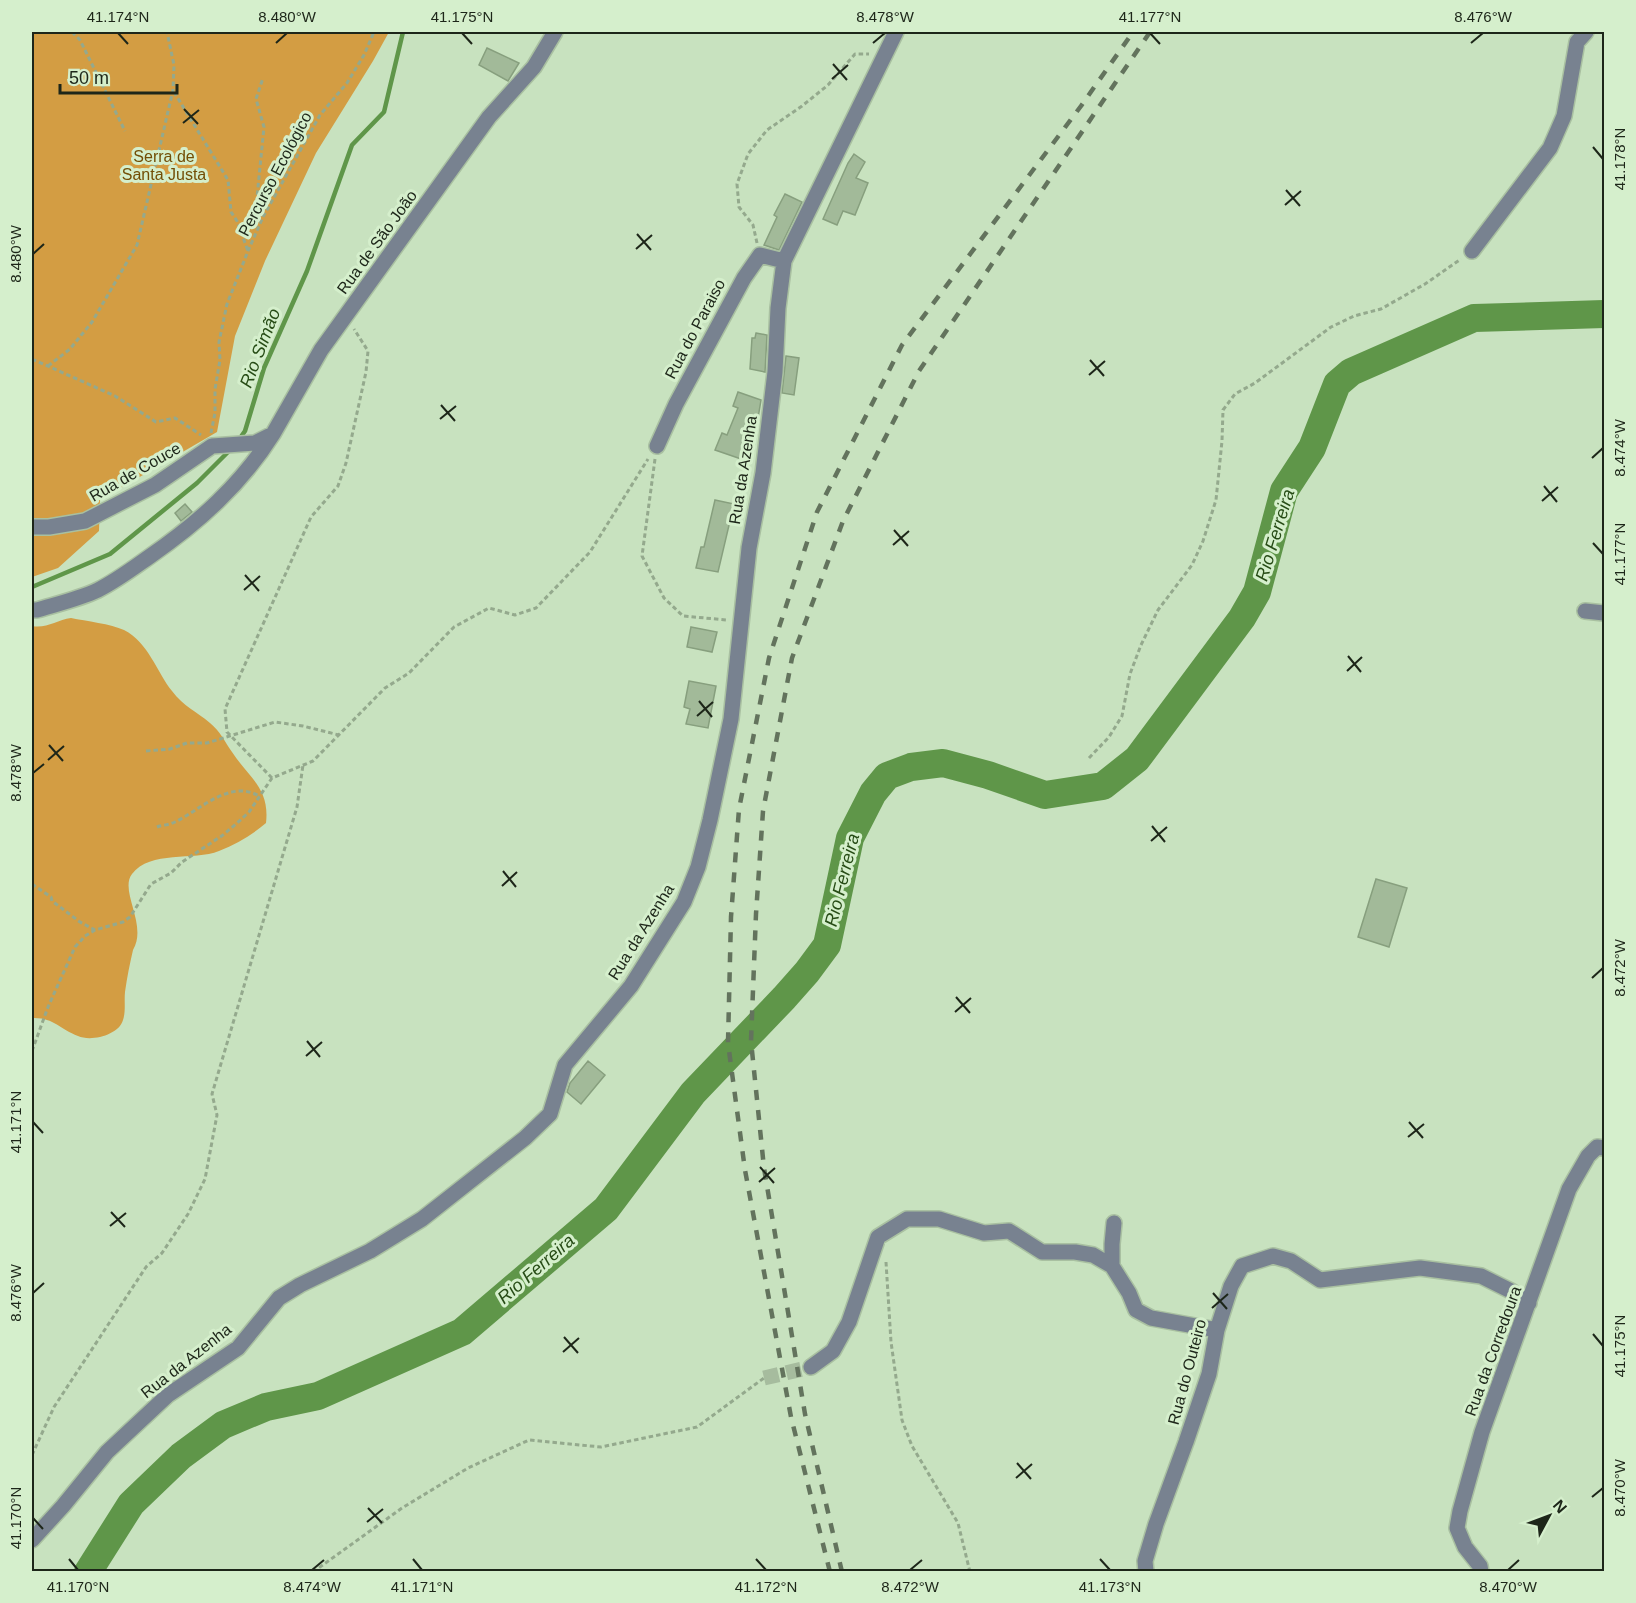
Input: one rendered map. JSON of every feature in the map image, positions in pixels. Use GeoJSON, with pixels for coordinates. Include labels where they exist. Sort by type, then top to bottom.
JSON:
{"type":"FeatureCollection","features":[{"type":"Feature","properties":{"kind":"street","name":"Rua de São João"},"geometry":{"type":"LineString","coordinates":[[32,610],[98,590],[116,580],[200,519],[230,490],[257,459],[321,350],[489,117],[534,67],[555,32]]}},
{"type":"Feature","properties":{"kind":"street","name":"Rua da Azenha"},"geometry":{"type":"LineString","coordinates":[[32,1540],[107,1452],[168,1395],[238,1348],[279,1298],[300,1285],[370,1251],[422,1219],[525,1138],[550,1114],[565,1065],[631,986],[684,902],[698,867],[731,719],[749,548],[763,473],[775,372],[778,308],[784,261],[896,32]]}},
{"type":"Feature","properties":{"kind":"street"},"geometry":{"type":"LineString","coordinates":[[1472,250],[1550,148],[1564,116],[1577,42],[1586,32]]}},
{"type":"Feature","properties":{"kind":"street"},"geometry":{"type":"LineString","coordinates":[[760,255],[784,261]]}},
{"type":"Feature","properties":{"kind":"street","name":"Rua do Paraiso"},"geometry":{"type":"LineString","coordinates":[[657,446],[676,404],[744,278],[760,255]]}},
{"type":"Feature","properties":{"kind":"street"},"geometry":{"type":"LineString","coordinates":[[210,442],[255,443],[273,434]]}},
{"type":"Feature","properties":{"kind":"street","name":"Rua de Couce"},"geometry":{"type":"LineString","coordinates":[[32,527],[49,528],[85,521],[155,485],[210,442]]}},
{"type":"Feature","properties":{"kind":"street"},"geometry":{"type":"LineString","coordinates":[[1585,611],[1605,613]]}},
{"type":"Feature","properties":{"kind":"street","name":"Rua da Corredoura"},"geometry":{"type":"LineString","coordinates":[[1481,1572],[1480,1566],[1465,1547],[1457,1528],[1482,1432],[1569,1189],[1588,1156],[1601,1147]]}},
{"type":"Feature","properties":{"kind":"street"},"geometry":{"type":"LineString","coordinates":[[812,1367],[833,1351],[849,1322],[878,1237],[907,1220],[939,1219],[984,1233],[1009,1231],[1042,1252],[1075,1252],[1093,1255],[1113,1266]]}},
{"type":"Feature","properties":{"kind":"street"},"geometry":{"type":"LineString","coordinates":[[1114,1223],[1113,1266],[1136,1310],[1150,1318],[1216,1330]]}},
{"type":"Feature","properties":{"kind":"street","name":"Rua do Outeiro"},"geometry":{"type":"LineString","coordinates":[[1146,1572],[1145,1561],[1156,1524],[1209,1374],[1216,1330],[1231,1286],[1242,1266],[1273,1256],[1291,1261],[1320,1280],[1420,1268],[1481,1276],[1529,1303]]}},
{"type":"Feature","properties":{"kind":"path"},"geometry":{"type":"LineString","coordinates":[[72,32],[80,40],[125,131]]}},
{"type":"Feature","properties":{"kind":"path"},"geometry":{"type":"LineString","coordinates":[[48,366],[70,349],[92,322],[137,245],[173,90],[174,65],[167,32]]}},
{"type":"Feature","properties":{"kind":"path","name":"Percurso Ecológico"},"geometry":{"type":"LineString","coordinates":[[210,442],[214,413],[214,389],[220,360],[219,342],[228,304],[248,251],[262,217],[320,115],[347,83],[364,55],[374,32]]}},
{"type":"Feature","properties":{"kind":"path"},"geometry":{"type":"LineString","coordinates":[[760,255],[753,225],[739,207],[737,184],[748,154],[767,130],[828,85],[855,54],[885,53]]}},
{"type":"Feature","properties":{"kind":"path"},"geometry":{"type":"LineString","coordinates":[[262,217],[257,207],[257,197],[264,127],[256,99],[263,78]]}},
{"type":"Feature","properties":{"kind":"path"},"geometry":{"type":"LineString","coordinates":[[173,90],[228,180],[231,212],[237,221],[248,251]]}},
{"type":"Feature","properties":{"kind":"path"},"geometry":{"type":"LineString","coordinates":[[1089,758],[1109,737],[1122,716],[1130,675],[1141,645],[1158,610],[1192,566],[1203,541],[1216,500],[1223,410],[1235,394],[1255,383],[1332,327],[1354,316],[1381,309],[1425,284],[1472,250]]}},
{"type":"Feature","properties":{"kind":"path"},"geometry":{"type":"LineString","coordinates":[[272,778],[227,732],[225,709],[311,517],[338,486],[346,463],[366,372],[368,351],[353,329]]}},
{"type":"Feature","properties":{"kind":"path"},"geometry":{"type":"LineString","coordinates":[[32,359],[115,396],[156,422],[175,418],[210,442]]}},
{"type":"Feature","properties":{"kind":"path"},"geometry":{"type":"LineString","coordinates":[[657,446],[642,556],[664,598],[683,616],[740,621]]}},
{"type":"Feature","properties":{"kind":"path"},"geometry":{"type":"LineString","coordinates":[[32,1051],[75,947],[85,936],[95,930],[123,922],[130,917],[151,884],[171,873],[201,848],[223,835],[249,812],[272,778],[313,761],[386,688],[409,673],[454,627],[489,608],[515,615],[536,608],[590,552],[657,446]]}},
{"type":"Feature","properties":{"kind":"path"},"geometry":{"type":"LineString","coordinates":[[146,751],[170,749],[187,743],[207,743],[275,722],[339,735]]}},
{"type":"Feature","properties":{"kind":"path"},"geometry":{"type":"LineString","coordinates":[[32,1455],[54,1407],[146,1267],[162,1253],[188,1214],[205,1179],[217,1115],[212,1094],[297,807],[303,765]]}},
{"type":"Feature","properties":{"kind":"path"},"geometry":{"type":"LineString","coordinates":[[157,827],[173,823],[222,794],[249,790],[259,796]]}},
{"type":"Feature","properties":{"kind":"path"},"geometry":{"type":"LineString","coordinates":[[32,884],[80,922],[95,930]]}},
{"type":"Feature","properties":{"kind":"path"},"geometry":{"type":"LineString","coordinates":[[884,1233],[891,1342],[902,1420],[912,1446],[958,1523],[970,1572]]}},
{"type":"Feature","properties":{"kind":"path"},"geometry":{"type":"LineString","coordinates":[[313,1572],[402,1508],[468,1468],[529,1440],[601,1447],[697,1427],[764,1378]]}},
{"type":"Feature","properties":{"kind":"green space","name":"Serra de Santa Justa"},"geometry":{"type":"Polygon","coordinates":[[[32,32],[389,32],[316,153],[265,261],[235,336],[217,432],[100,500],[99,531],[58,568],[32,577],[32,32]]]}},
{"type":"Feature","properties":{"kind":"green space"},"geometry":{"type":"Polygon","coordinates":[[[71,618],[119,628],[140,642],[177,696],[220,733],[257,784],[265,801],[266,811],[266,823],[232,845],[209,854],[150,862],[132,874],[129,890],[136,919],[137,940],[126,986],[124,1017],[116,1030],[97,1038],[84,1038],[46,1019],[32,1018],[32,626],[42,626],[71,618]]]}},
{"type":"Feature","properties":{"kind":"building"},"geometry":{"type":"Polygon","coordinates":[[[487,48],[519,63],[508,81],[479,65],[487,48]]]}},
{"type":"Feature","properties":{"kind":"building"},"geometry":{"type":"Polygon","coordinates":[[[854,154],[865,162],[856,178],[868,183],[855,215],[843,211],[837,225],[823,219],[854,154]]]}},
{"type":"Feature","properties":{"kind":"building"},"geometry":{"type":"Polygon","coordinates":[[[785,194],[802,202],[779,250],[764,245],[777,217],[774,215],[785,194]]]}},
{"type":"Feature","properties":{"kind":"building"},"geometry":{"type":"Polygon","coordinates":[[[756,333],[767,335],[765,372],[750,369],[752,338],[755,338],[756,333]]]}},
{"type":"Feature","properties":{"kind":"building"},"geometry":{"type":"Polygon","coordinates":[[[786,356],[799,358],[794,395],[782,393],[786,356]]]}},
{"type":"Feature","properties":{"kind":"building"},"geometry":{"type":"Polygon","coordinates":[[[738,392],[761,400],[755,436],[747,461],[715,450],[722,433],[727,435],[738,408],[733,406],[738,392]]]}},
{"type":"Feature","properties":{"kind":"building"},"geometry":{"type":"Polygon","coordinates":[[[715,500],[734,504],[718,572],[696,568],[701,547],[704,547],[715,500]]]}},
{"type":"Feature","properties":{"kind":"building"},"geometry":{"type":"Polygon","coordinates":[[[185,504],[192,512],[181,521],[175,513],[185,504]]]}},
{"type":"Feature","properties":{"kind":"building"},"geometry":{"type":"Polygon","coordinates":[[[691,627],[717,632],[712,652],[687,647],[691,627]]]}},
{"type":"Feature","properties":{"kind":"building"},"geometry":{"type":"Polygon","coordinates":[[[689,681],[716,686],[708,728],[686,724],[690,709],[684,707],[689,681]]]}},
{"type":"Feature","properties":{"kind":"building"},"geometry":{"type":"Polygon","coordinates":[[[1376,879],[1407,888],[1389,947],[1358,937],[1376,879]]]}},
{"type":"Feature","properties":{"kind":"building"},"geometry":{"type":"Polygon","coordinates":[[[588,1061],[605,1075],[581,1104],[567,1092],[570,1083],[588,1061]]]}},
{"type":"Feature","properties":{"kind":"waterway","name":"Rio Simão"},"geometry":{"type":"LineString","coordinates":[[238,441],[245,431],[264,368],[307,271],[352,145],[384,112],[403,32]]}},
{"type":"Feature","properties":{"kind":"waterway","name":"Rio Ferreira"},"geometry":{"type":"LineString","coordinates":[[88,1572],[131,1504],[181,1456],[223,1425],[266,1407],[318,1396],[462,1332],[606,1209],[693,1093],[784,998],[827,945],[850,838],[873,793],[887,776],[911,767],[943,763],[988,775],[1045,795],[1103,786],[1137,759],[1242,618],[1257,592],[1284,491],[1312,448],[1337,384],[1351,372],[1474,318],[1604,314]]}},
{"type":"Feature","properties":{"kind":"waterway","name":"Rio Simão"},"geometry":{"type":"LineString","coordinates":[[32,587],[110,554],[197,483],[230,450]]}},
{"type":"Feature","properties":{"kind":"tunnel"},"geometry":{"type":"LineString","coordinates":[[764,1378],[811,1367]]}},
{"type":"Feature","properties":{"kind":"railway"},"geometry":{"type":"LineString","coordinates":[[830,1572],[791,1417],[745,1170],[728,1043],[731,917],[739,809],[769,658],[817,512],[902,345],[1081,106],[1133,32]]}},
{"type":"Feature","properties":{"kind":"railway"},"geometry":{"type":"LineString","coordinates":[[842,1572],[805,1414],[764,1168],[751,1041],[763,811],[792,658],[843,521],[919,371],[1150,32]]}}]}
